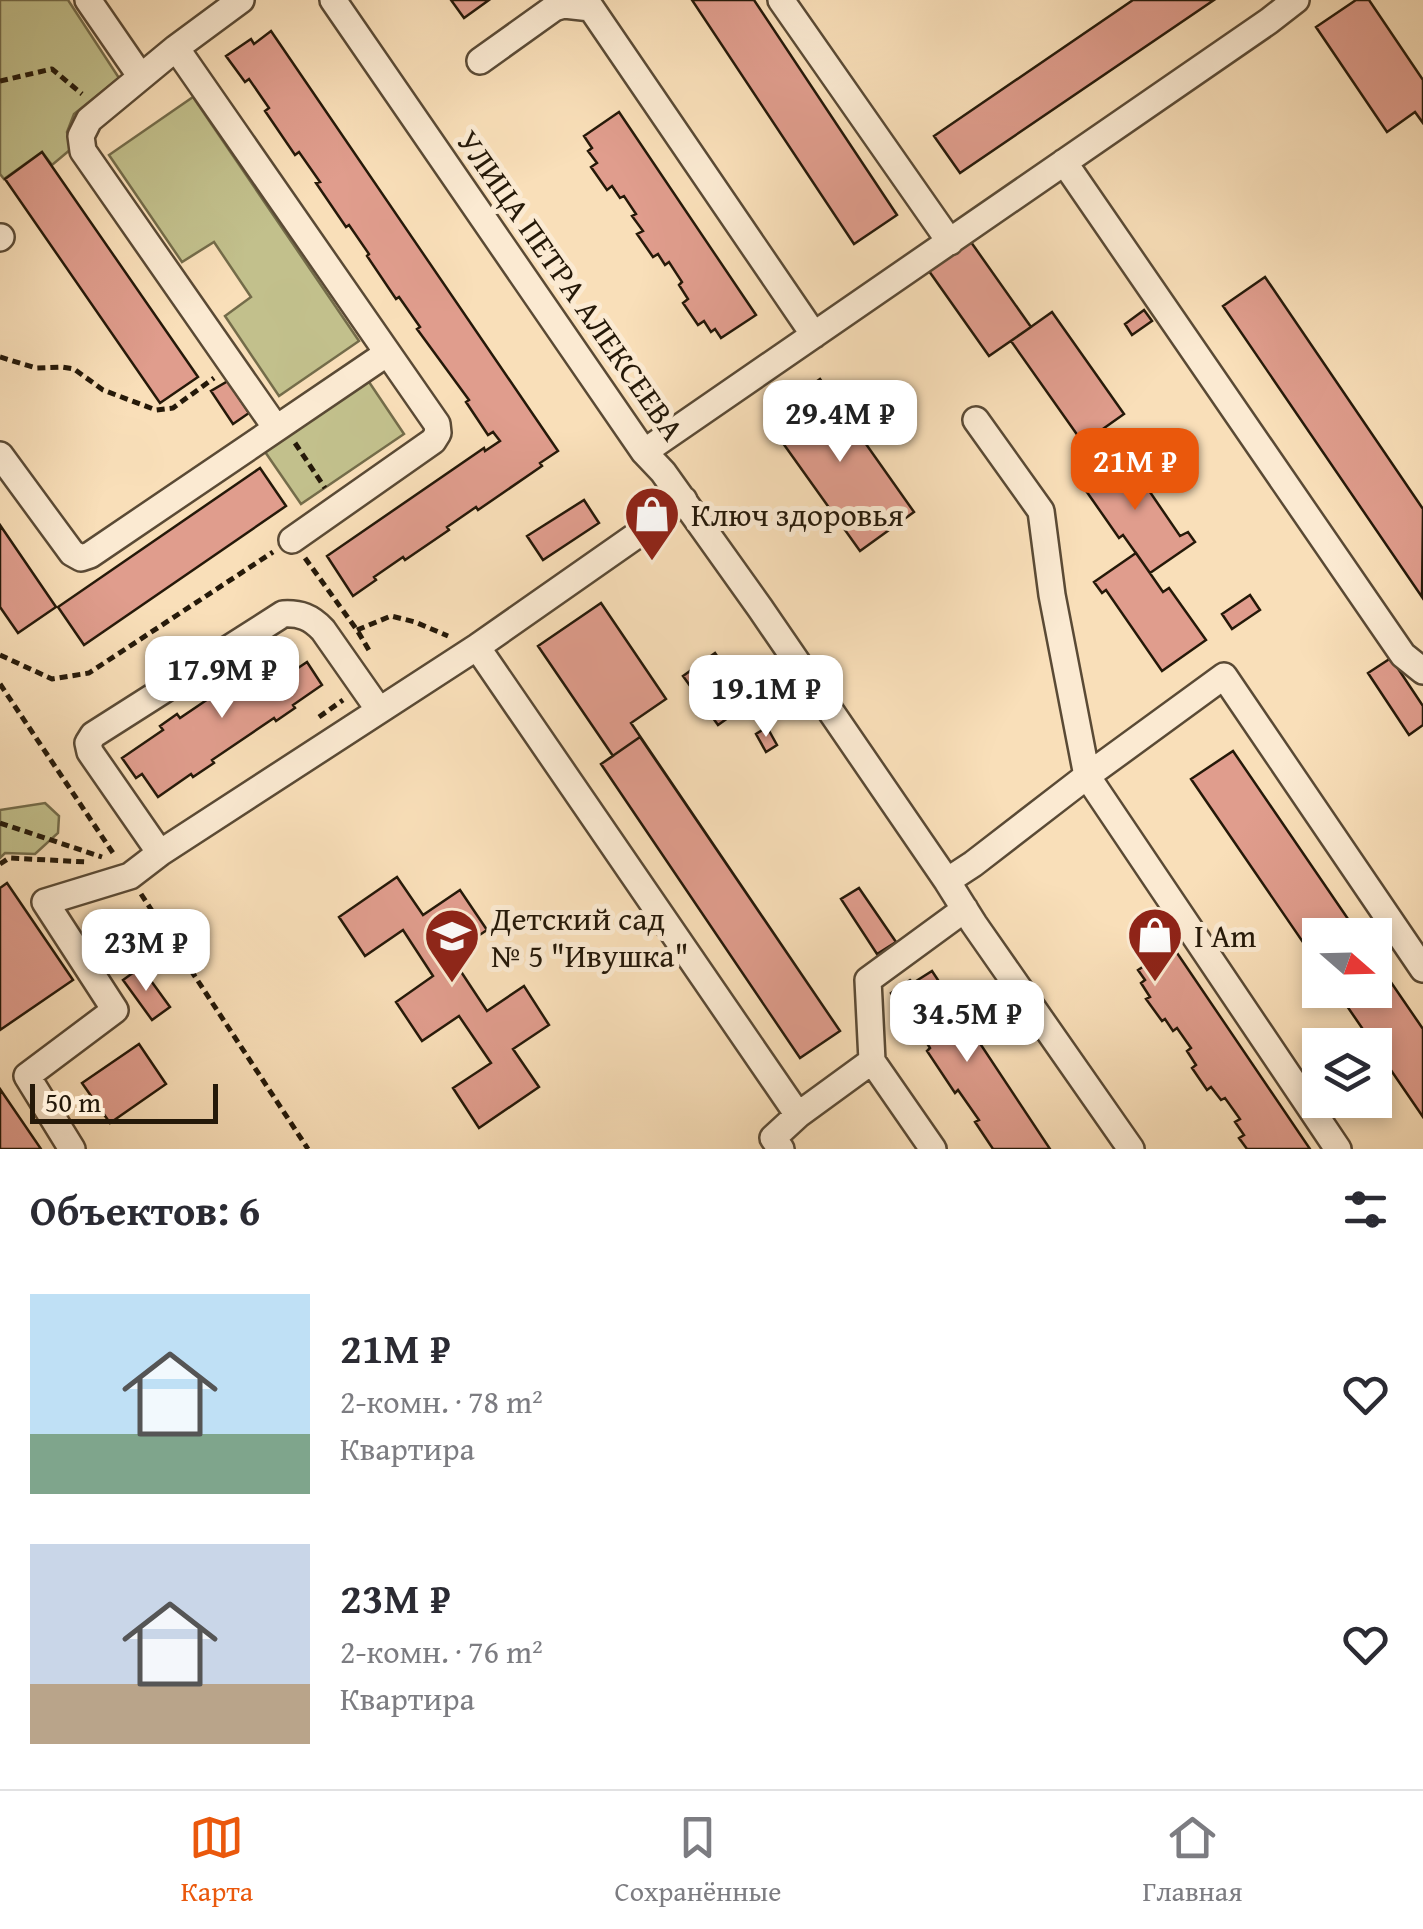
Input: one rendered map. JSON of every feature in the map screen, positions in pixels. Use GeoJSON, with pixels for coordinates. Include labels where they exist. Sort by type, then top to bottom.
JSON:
{"type":"FeatureCollection","features":[{"type":"Feature","properties":{"kind":"street"},"geometry":{"type":"LineString","coordinates":[[88,0],[141,77]]}},
{"type":"Feature","properties":{"kind":"street"},"geometry":{"type":"LineString","coordinates":[[241,0],[98,113],[81,136],[83,151],[279,426]]}},
{"type":"Feature","properties":{"kind":"street","name":"УЛИЦА ПЕТРА АЛЕКСЕЕВА"},"geometry":{"type":"LineString","coordinates":[[333,0],[644,452],[684,500],[1131,1149]]}},
{"type":"Feature","properties":{"kind":"street"},"geometry":{"type":"LineString","coordinates":[[780,0],[950,242]]}},
{"type":"Feature","properties":{"kind":"street"},"geometry":{"type":"LineString","coordinates":[[644,452],[1296,0]]}},
{"type":"Feature","properties":{"kind":"street"},"geometry":{"type":"LineString","coordinates":[[480,60],[554,8],[591,8],[814,335]]}},
{"type":"Feature","properties":{"kind":"street"},"geometry":{"type":"LineString","coordinates":[[176,48],[437,424],[433,441],[292,540]]}},
{"type":"Feature","properties":{"kind":"street"},"geometry":{"type":"LineString","coordinates":[[1064,162],[1403,655],[1423,670]]}},
{"type":"Feature","properties":{"kind":"street"},"geometry":{"type":"LineString","coordinates":[[0,455],[72,554],[80,558],[90,555],[386,354]]}},
{"type":"Feature","properties":{"kind":"street"},"geometry":{"type":"LineString","coordinates":[[976,420],[1040,510],[1052,595],[1088,776],[1338,1149]]}},
{"type":"Feature","properties":{"kind":"street"},"geometry":{"type":"LineString","coordinates":[[72,1149],[27,1076],[114,1010],[46,902],[160,853],[476,647],[684,500]]}},
{"type":"Feature","properties":{"kind":"street"},"geometry":{"type":"LineString","coordinates":[[160,853],[90,752],[88,743],[94,735],[282,614],[296,613],[313,620],[379,710]]}},
{"type":"Feature","properties":{"kind":"street"},"geometry":{"type":"LineString","coordinates":[[476,647],[798,1115]]}},
{"type":"Feature","properties":{"kind":"street"},"geometry":{"type":"LineString","coordinates":[[948,881],[1224,676],[1423,969]]}},
{"type":"Feature","properties":{"kind":"street"},"geometry":{"type":"LineString","coordinates":[[932,1149],[872,1061],[868,980],[965,909]]}},
{"type":"Feature","properties":{"kind":"street"},"geometry":{"type":"LineString","coordinates":[[781,1149],[773,1138],[872,1061]]}},
{"type":"Feature","properties":{"kind":"path"},"geometry":{"type":"LineString","coordinates":[[0,81],[52,69],[76,86],[98,113]]}},
{"type":"Feature","properties":{"kind":"path"},"geometry":{"type":"LineString","coordinates":[[0,357],[36,368],[74,370],[103,390],[156,410],[173,408],[232,364]]}},
{"type":"Feature","properties":{"kind":"path"},"geometry":{"type":"LineString","coordinates":[[279,426],[338,508]]}},
{"type":"Feature","properties":{"kind":"path"},"geometry":{"type":"LineString","coordinates":[[0,655],[52,679],[89,673],[292,540]]}},
{"type":"Feature","properties":{"kind":"path"},"geometry":{"type":"LineString","coordinates":[[0,684],[308,1149]]}},
{"type":"Feature","properties":{"kind":"path"},"geometry":{"type":"LineString","coordinates":[[0,824],[125,870]]}},
{"type":"Feature","properties":{"kind":"path"},"geometry":{"type":"LineString","coordinates":[[0,864],[9,858],[125,870]]}},
{"type":"Feature","properties":{"kind":"shaded area"},"geometry":{"type":"Polygon","coordinates":[[[0,0],[68,0],[119,78],[74,114],[67,132],[71,149],[52,165],[42,152],[4,179],[0,174],[0,0]]]}},
{"type":"Feature","properties":{"kind":"shaded area"},"geometry":{"type":"Polygon","coordinates":[[[193,97],[359,341],[279,396],[225,316],[251,297],[214,242],[182,262],[109,155],[193,97]]]}},
{"type":"Feature","properties":{"kind":"shaded area"},"geometry":{"type":"Polygon","coordinates":[[[365,376],[404,434],[301,504],[261,446],[365,376]]]}},
{"type":"Feature","properties":{"kind":"shaded area"},"geometry":{"type":"Polygon","coordinates":[[[45,803],[59,816],[58,833],[35,854],[5,853],[0,858],[0,810],[45,803]]]}},
{"type":"Feature","properties":{"kind":"building"},"geometry":{"type":"Polygon","coordinates":[[[451,0],[489,0],[464,18],[451,0]]]}},
{"type":"Feature","properties":{"kind":"building"},"geometry":{"type":"Polygon","coordinates":[[[692,0],[754,0],[897,215],[854,244],[692,0]]]}},
{"type":"Feature","properties":{"kind":"building"},"geometry":{"type":"Polygon","coordinates":[[[1133,0],[1214,0],[960,173],[934,136],[1133,0]]]}},
{"type":"Feature","properties":{"kind":"building"},"geometry":{"type":"Polygon","coordinates":[[[1356,0],[1369,0],[1423,80],[1423,123],[1415,112],[1387,132],[1316,27],[1356,0]]]}},
{"type":"Feature","properties":{"kind":"building"},"geometry":{"type":"Polygon","coordinates":[[[271,31],[558,451],[478,510],[476,507],[447,527],[449,530],[374,577],[376,580],[353,596],[327,556],[484,448],[485,451],[500,441],[493,432],[488,435],[466,402],[469,400],[417,329],[420,327],[399,297],[396,299],[349,225],[346,227],[299,152],[295,155],[265,111],[269,108],[249,79],[245,82],[226,56],[251,39],[254,44],[271,31]]]}},
{"type":"Feature","properties":{"kind":"building"},"geometry":{"type":"Polygon","coordinates":[[[619,112],[756,315],[721,338],[704,321],[698,325],[683,303],[688,299],[669,262],[665,265],[658,254],[653,257],[637,234],[643,231],[624,196],[620,198],[612,186],[607,190],[591,167],[597,163],[584,136],[619,112]]]}},
{"type":"Feature","properties":{"kind":"building"},"geometry":{"type":"Polygon","coordinates":[[[42,152],[198,377],[160,403],[5,179],[42,152]]]}},
{"type":"Feature","properties":{"kind":"building"},"geometry":{"type":"Polygon","coordinates":[[[966,235],[1031,327],[989,356],[924,264],[966,235]]]}},
{"type":"Feature","properties":{"kind":"building"},"geometry":{"type":"Polygon","coordinates":[[[1265,277],[1423,509],[1422,597],[1223,306],[1265,277]]]}},
{"type":"Feature","properties":{"kind":"building"},"geometry":{"type":"Polygon","coordinates":[[[1144,310],[1152,321],[1132,335],[1125,324],[1144,310]]]}},
{"type":"Feature","properties":{"kind":"building"},"geometry":{"type":"Polygon","coordinates":[[[1052,312],[1124,414],[1083,443],[1011,341],[1052,312]]]}},
{"type":"Feature","properties":{"kind":"building"},"geometry":{"type":"Polygon","coordinates":[[[820,379],[914,512],[860,551],[765,418],[820,379]]]}},
{"type":"Feature","properties":{"kind":"building"},"geometry":{"type":"Polygon","coordinates":[[[228,381],[249,413],[233,424],[211,391],[228,381]]]}},
{"type":"Feature","properties":{"kind":"building"},"geometry":{"type":"Polygon","coordinates":[[[1122,451],[1180,536],[1188,532],[1195,542],[1150,573],[1123,535],[1119,538],[1082,485],[1122,451]]]}},
{"type":"Feature","properties":{"kind":"building"},"geometry":{"type":"Polygon","coordinates":[[[260,468],[286,506],[84,645],[58,607],[260,468]]]}},
{"type":"Feature","properties":{"kind":"building"},"geometry":{"type":"Polygon","coordinates":[[[584,500],[599,523],[543,560],[527,536],[584,500]]]}},
{"type":"Feature","properties":{"kind":"building"},"geometry":{"type":"Polygon","coordinates":[[[0,525],[56,607],[18,633],[0,607],[0,525]]]}},
{"type":"Feature","properties":{"kind":"building"},"geometry":{"type":"Polygon","coordinates":[[[1136,553],[1163,592],[1169,588],[1206,640],[1162,671],[1106,590],[1102,593],[1094,582],[1136,553]]]}},
{"type":"Feature","properties":{"kind":"building"},"geometry":{"type":"Polygon","coordinates":[[[1250,595],[1260,610],[1232,629],[1222,614],[1250,595]]]}},
{"type":"Feature","properties":{"kind":"building"},"geometry":{"type":"Polygon","coordinates":[[[601,603],[666,699],[631,723],[840,1031],[800,1058],[601,764],[613,756],[538,646],[601,603]]]}},
{"type":"Feature","properties":{"kind":"building"},"geometry":{"type":"Polygon","coordinates":[[[285,647],[298,668],[307,662],[322,685],[276,721],[274,718],[212,760],[214,763],[158,797],[142,774],[136,778],[122,758],[163,730],[160,726],[177,714],[180,718],[245,674],[243,671],[260,659],[263,662],[285,647]]]}},
{"type":"Feature","properties":{"kind":"building"},"geometry":{"type":"Polygon","coordinates":[[[715,653],[749,703],[718,725],[683,676],[715,653]]]}},
{"type":"Feature","properties":{"kind":"building"},"geometry":{"type":"Polygon","coordinates":[[[1391,658],[1423,706],[1423,725],[1409,735],[1368,673],[1391,658]]]}},
{"type":"Feature","properties":{"kind":"building"},"geometry":{"type":"Polygon","coordinates":[[[767,727],[777,745],[766,752],[756,734],[767,727]]]}},
{"type":"Feature","properties":{"kind":"building"},"geometry":{"type":"Polygon","coordinates":[[[640,737],[840,1031],[800,1058],[601,764],[640,737]]]}},
{"type":"Feature","properties":{"kind":"building"},"geometry":{"type":"Polygon","coordinates":[[[1233,751],[1347,918],[1302,918],[1302,941],[1191,779],[1233,751]]]}},
{"type":"Feature","properties":{"kind":"building"},"geometry":{"type":"Polygon","coordinates":[[[397,877],[423,915],[460,890],[487,930],[450,955],[487,1011],[524,986],[549,1025],[513,1049],[539,1087],[479,1128],[453,1088],[491,1063],[459,1016],[422,1041],[396,1002],[433,976],[403,930],[365,956],[339,917],[397,877]]]}},
{"type":"Feature","properties":{"kind":"building"},"geometry":{"type":"Polygon","coordinates":[[[7,883],[73,980],[0,1030],[0,888],[7,883]]]}},
{"type":"Feature","properties":{"kind":"building"},"geometry":{"type":"Polygon","coordinates":[[[859,888],[896,942],[877,954],[841,899],[859,888]]]}},
{"type":"Feature","properties":{"kind":"building"},"geometry":{"type":"Polygon","coordinates":[[[1173,947],[1310,1149],[1247,1149],[1239,1138],[1244,1135],[1235,1122],[1240,1119],[1225,1098],[1221,1100],[1211,1087],[1207,1090],[1192,1068],[1196,1065],[1187,1051],[1191,1048],[1177,1028],[1173,1031],[1165,1019],[1162,1021],[1146,999],[1150,997],[1138,970],[1173,947]]]}},
{"type":"Feature","properties":{"kind":"building"},"geometry":{"type":"Polygon","coordinates":[[[141,967],[170,1007],[152,1020],[123,980],[141,967]]]}},
{"type":"Feature","properties":{"kind":"building"},"geometry":{"type":"Polygon","coordinates":[[[932,971],[1050,1149],[993,1149],[975,1122],[979,1120],[927,1051],[930,1048],[891,993],[932,971]]]}},
{"type":"Feature","properties":{"kind":"building"},"geometry":{"type":"Polygon","coordinates":[[[1392,984],[1423,1029],[1423,1117],[1392,1072],[1392,1028],[1362,1028],[1348,1008],[1392,1008],[1392,984]]]}},
{"type":"Feature","properties":{"kind":"building"},"geometry":{"type":"Polygon","coordinates":[[[139,1044],[166,1084],[110,1123],[82,1083],[139,1044]]]}},
{"type":"Feature","properties":{"kind":"building"},"geometry":{"type":"Polygon","coordinates":[[[0,1089],[41,1149],[0,1149],[0,1089]]]}},
{"type":"Feature","properties":{"kind":"place","name":"Ключ здоровья"},"geometry":{"type":"Point","coordinates":[652,563]}},
{"type":"Feature","properties":{"kind":"place","name":"I Am"},"geometry":{"type":"Point","coordinates":[1155,984]}},
{"type":"Feature","properties":{"kind":"place","name":"Детский сад № 5 \"Ивушка\""},"geometry":{"type":"Point","coordinates":[452,985]}}]}
